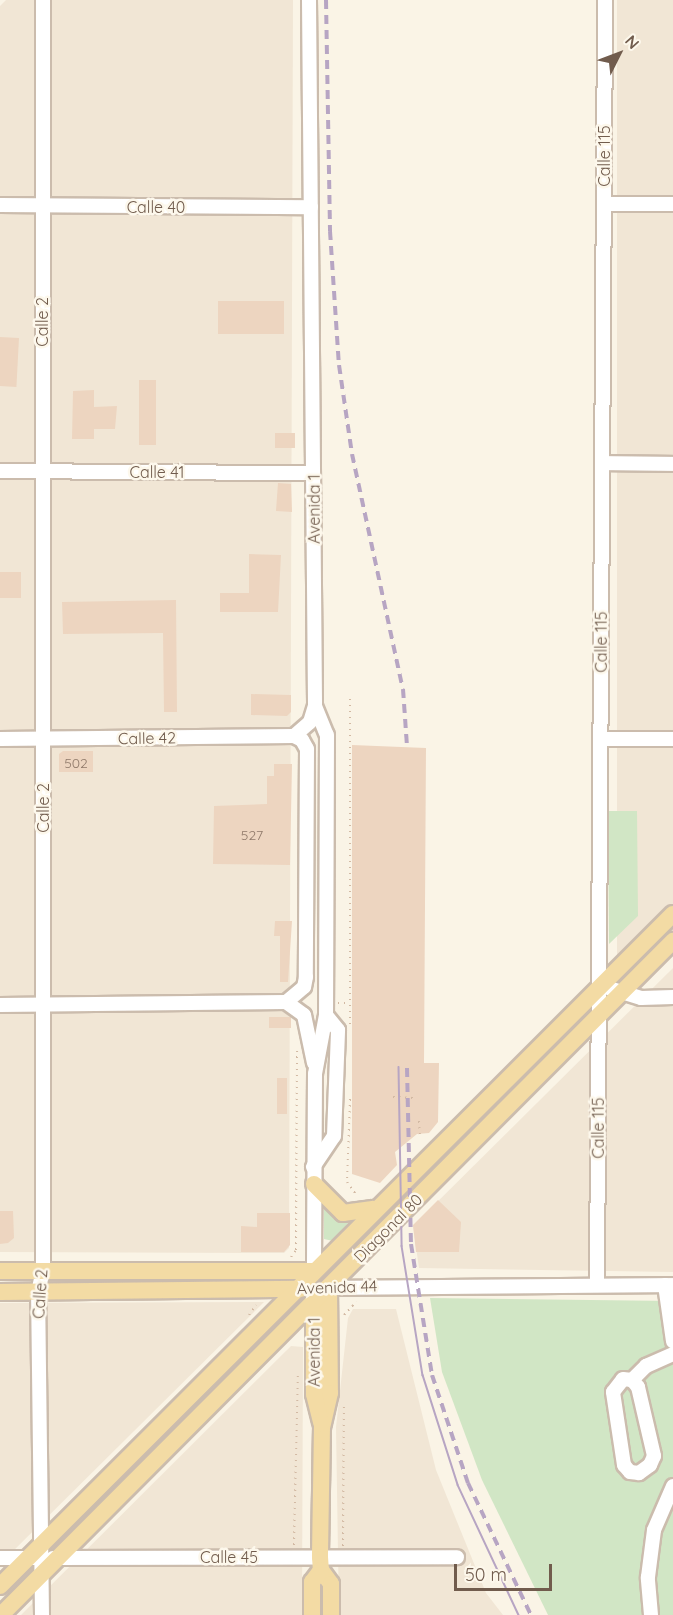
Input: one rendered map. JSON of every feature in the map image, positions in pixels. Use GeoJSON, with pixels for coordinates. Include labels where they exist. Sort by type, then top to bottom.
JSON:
{"type":"FeatureCollection","features":[{"type":"Feature","properties":{"kind":"main road","name":"Diagonal 80"},"geometry":{"type":"LineString","coordinates":[[1,1615],[43,1558],[314,1270],[673,914]]}},
{"type":"Feature","properties":{"kind":"main road","name":"Diagonal 80"},"geometry":{"type":"LineString","coordinates":[[0,1586],[43,1558],[319,1293],[673,941]]}},
{"type":"Feature","properties":{"kind":"main road"},"geometry":{"type":"LineString","coordinates":[[313,1176],[342,1213],[374,1209]]}},
{"type":"Feature","properties":{"kind":"main road","name":"Avenida 44"},"geometry":{"type":"LineString","coordinates":[[0,1271],[314,1270]]}},
{"type":"Feature","properties":{"kind":"main road","name":"Avenida 1"},"geometry":{"type":"LineString","coordinates":[[312,1615],[312,1582],[321,1563],[322,1427],[330,1393],[319,1293],[314,1270]]}},
{"type":"Feature","properties":{"kind":"main road","name":"Avenida 44"},"geometry":{"type":"LineString","coordinates":[[0,1292],[296,1289],[319,1293]]}},
{"type":"Feature","properties":{"kind":"main road","name":"Avenida 1"},"geometry":{"type":"LineString","coordinates":[[321,1563],[331,1584],[331,1615]]}},
{"type":"Feature","properties":{"kind":"street","name":"Calle 2"},"geometry":{"type":"LineString","coordinates":[[42,1615],[38,1292],[43,1271],[42,206],[44,0]]}},
{"type":"Feature","properties":{"kind":"street","name":"Avenida 1"},"geometry":{"type":"LineString","coordinates":[[309,0],[315,706],[327,735],[326,1015],[315,1074],[314,1270]]}},
{"type":"Feature","properties":{"kind":"street","name":"Calle 115"},"geometry":{"type":"LineString","coordinates":[[597,1284],[605,0]]}},
{"type":"Feature","properties":{"kind":"street"},"geometry":{"type":"LineString","coordinates":[[604,204],[673,204]]}},
{"type":"Feature","properties":{"kind":"street","name":"Calle 40"},"geometry":{"type":"LineString","coordinates":[[0,205],[311,207]]}},
{"type":"Feature","properties":{"kind":"street"},"geometry":{"type":"LineString","coordinates":[[603,463],[673,464]]}},
{"type":"Feature","properties":{"kind":"street","name":"Calle 41"},"geometry":{"type":"LineString","coordinates":[[0,471],[313,473]]}},
{"type":"Feature","properties":{"kind":"street"},"geometry":{"type":"LineString","coordinates":[[286,1002],[304,987],[306,978],[307,749],[303,740],[294,736],[308,725],[315,706]]}},
{"type":"Feature","properties":{"kind":"street","name":"Calle 42"},"geometry":{"type":"LineString","coordinates":[[0,740],[294,736]]}},
{"type":"Feature","properties":{"kind":"street"},"geometry":{"type":"LineString","coordinates":[[601,739],[673,739]]}},
{"type":"Feature","properties":{"kind":"street"},"geometry":{"type":"LineString","coordinates":[[599,985],[640,998],[673,998]]}},
{"type":"Feature","properties":{"kind":"street"},"geometry":{"type":"LineString","coordinates":[[0,1005],[286,1002],[305,1017],[315,1074]]}},
{"type":"Feature","properties":{"kind":"street","name":"Avenida 1"},"geometry":{"type":"LineString","coordinates":[[313,1176],[334,1136],[338,1030],[326,1015]]}},
{"type":"Feature","properties":{"kind":"street","name":"Avenida 44"},"geometry":{"type":"LineString","coordinates":[[319,1293],[597,1284],[669,1285]]}},
{"type":"Feature","properties":{"kind":"street"},"geometry":{"type":"LineString","coordinates":[[669,1285],[673,1341]]}},
{"type":"Feature","properties":{"kind":"street"},"geometry":{"type":"LineString","coordinates":[[632,1380],[646,1366],[673,1354]]}},
{"type":"Feature","properties":{"kind":"street"},"geometry":{"type":"LineString","coordinates":[[623,1379],[632,1380],[638,1387],[654,1456],[645,1470],[634,1474],[624,1465],[613,1392],[623,1379]]}},
{"type":"Feature","properties":{"kind":"street"},"geometry":{"type":"LineString","coordinates":[[651,1615],[648,1577],[654,1530],[673,1486]]}},
{"type":"Feature","properties":{"kind":"street","name":"Calle 45"},"geometry":{"type":"LineString","coordinates":[[0,1558],[321,1563],[457,1557]]}},
{"type":"Feature","properties":{"kind":"path"},"geometry":{"type":"LineString","coordinates":[[393,1097],[414,1098]]}},
{"type":"Feature","properties":{"kind":"path"},"geometry":{"type":"LineString","coordinates":[[419,1121],[420,1135]]}},
{"type":"Feature","properties":{"kind":"shaded area"},"geometry":{"type":"Polygon","coordinates":[[[6,0],[293,0],[289,1248],[284,1253],[0,1252],[0,6],[6,0]]]}},
{"type":"Feature","properties":{"kind":"shaded area"},"geometry":{"type":"Polygon","coordinates":[[[617,0],[673,0],[673,955],[617,955],[617,0]]]}},
{"type":"Feature","properties":{"kind":"shaded area"},"geometry":{"type":"Polygon","coordinates":[[[673,968],[673,1272],[419,1268],[413,1226],[673,968]]]}},
{"type":"Feature","properties":{"kind":"shaded area"},"geometry":{"type":"Polygon","coordinates":[[[264,1302],[0,1564],[0,1303],[264,1302]]]}},
{"type":"Feature","properties":{"kind":"shaded area"},"geometry":{"type":"Polygon","coordinates":[[[353,1309],[396,1309],[436,1470],[486,1593],[503,1615],[339,1615],[336,1427],[348,1318],[353,1309]]]}},
{"type":"Feature","properties":{"kind":"shaded area"},"geometry":{"type":"Polygon","coordinates":[[[291,1346],[303,1347],[302,1615],[21,1615],[291,1346]]]}},
{"type":"Feature","properties":{"kind":"green space"},"geometry":{"type":"Polygon","coordinates":[[[608,811],[637,811],[638,916],[609,944],[608,811]]]}},
{"type":"Feature","properties":{"kind":"green space"},"geometry":{"type":"Polygon","coordinates":[[[324,1203],[349,1222],[333,1241],[324,1239],[324,1203]]]}},
{"type":"Feature","properties":{"kind":"green space"},"geometry":{"type":"Polygon","coordinates":[[[430,1298],[673,1301],[673,1615],[548,1615],[482,1480],[442,1372],[430,1298]]]}},
{"type":"Feature","properties":{"kind":"building"},"geometry":{"type":"Polygon","coordinates":[[[218,301],[284,301],[284,334],[218,334],[218,301]]]}},
{"type":"Feature","properties":{"kind":"building"},"geometry":{"type":"Polygon","coordinates":[[[0,337],[19,338],[16,387],[0,386],[0,337]]]}},
{"type":"Feature","properties":{"kind":"building"},"geometry":{"type":"Polygon","coordinates":[[[139,380],[156,380],[156,445],[139,445],[139,380]]]}},
{"type":"Feature","properties":{"kind":"building"},"geometry":{"type":"Polygon","coordinates":[[[94,390],[94,407],[117,406],[115,429],[94,429],[94,439],[72,439],[73,391],[94,390]]]}},
{"type":"Feature","properties":{"kind":"building"},"geometry":{"type":"Polygon","coordinates":[[[275,433],[295,433],[295,448],[275,448],[275,433]]]}},
{"type":"Feature","properties":{"kind":"building"},"geometry":{"type":"Polygon","coordinates":[[[278,483],[291,484],[292,512],[276,511],[278,483]]]}},
{"type":"Feature","properties":{"kind":"building"},"geometry":{"type":"Polygon","coordinates":[[[249,554],[281,555],[278,612],[220,612],[220,593],[249,593],[249,554]]]}},
{"type":"Feature","properties":{"kind":"building"},"geometry":{"type":"Polygon","coordinates":[[[0,572],[21,572],[21,598],[0,598],[0,572]]]}},
{"type":"Feature","properties":{"kind":"building"},"geometry":{"type":"Polygon","coordinates":[[[176,600],[177,712],[164,712],[163,633],[63,634],[62,602],[176,600]]]}},
{"type":"Feature","properties":{"kind":"building"},"geometry":{"type":"Polygon","coordinates":[[[251,694],[291,695],[291,712],[287,716],[251,715],[251,694]]]}},
{"type":"Feature","properties":{"kind":"building"},"geometry":{"type":"Polygon","coordinates":[[[352,745],[426,748],[424,1063],[439,1063],[438,1122],[429,1133],[417,1134],[395,1152],[397,1165],[380,1183],[352,1174],[352,745]]]}},
{"type":"Feature","properties":{"kind":"building"},"geometry":{"type":"Polygon","coordinates":[[[63,751],[93,751],[93,772],[59,772],[59,754],[63,751]]]}},
{"type":"Feature","properties":{"kind":"building"},"geometry":{"type":"Polygon","coordinates":[[[274,764],[292,764],[290,865],[213,864],[214,806],[267,804],[267,776],[274,776],[274,764]]]}},
{"type":"Feature","properties":{"kind":"building"},"geometry":{"type":"Polygon","coordinates":[[[275,921],[292,921],[288,982],[280,982],[280,936],[274,936],[275,921]]]}},
{"type":"Feature","properties":{"kind":"building"},"geometry":{"type":"Polygon","coordinates":[[[269,1017],[291,1017],[291,1028],[269,1028],[269,1017]]]}},
{"type":"Feature","properties":{"kind":"building"},"geometry":{"type":"Polygon","coordinates":[[[277,1078],[287,1078],[287,1114],[277,1114],[277,1078]]]}},
{"type":"Feature","properties":{"kind":"building"},"geometry":{"type":"Polygon","coordinates":[[[438,1200],[461,1222],[459,1252],[416,1252],[413,1225],[438,1200]]]}},
{"type":"Feature","properties":{"kind":"building"},"geometry":{"type":"Polygon","coordinates":[[[0,1211],[13,1211],[14,1238],[8,1243],[0,1244],[0,1211]]]}},
{"type":"Feature","properties":{"kind":"building"},"geometry":{"type":"Polygon","coordinates":[[[257,1213],[290,1213],[290,1245],[284,1252],[241,1252],[241,1226],[257,1227],[257,1213]]]}},
{"type":"Feature","properties":{"kind":"tram line"},"geometry":{"type":"LineString","coordinates":[[399,1067],[402,1246],[423,1375],[458,1485],[519,1615]]}},
{"type":"Feature","properties":{"kind":"railway"},"geometry":{"type":"LineString","coordinates":[[326,0],[330,231],[339,365],[352,454],[403,689],[407,746]]}},
{"type":"Feature","properties":{"kind":"railway"},"geometry":{"type":"LineString","coordinates":[[407,1068],[411,1244],[432,1375],[468,1483],[531,1615]]}}]}
